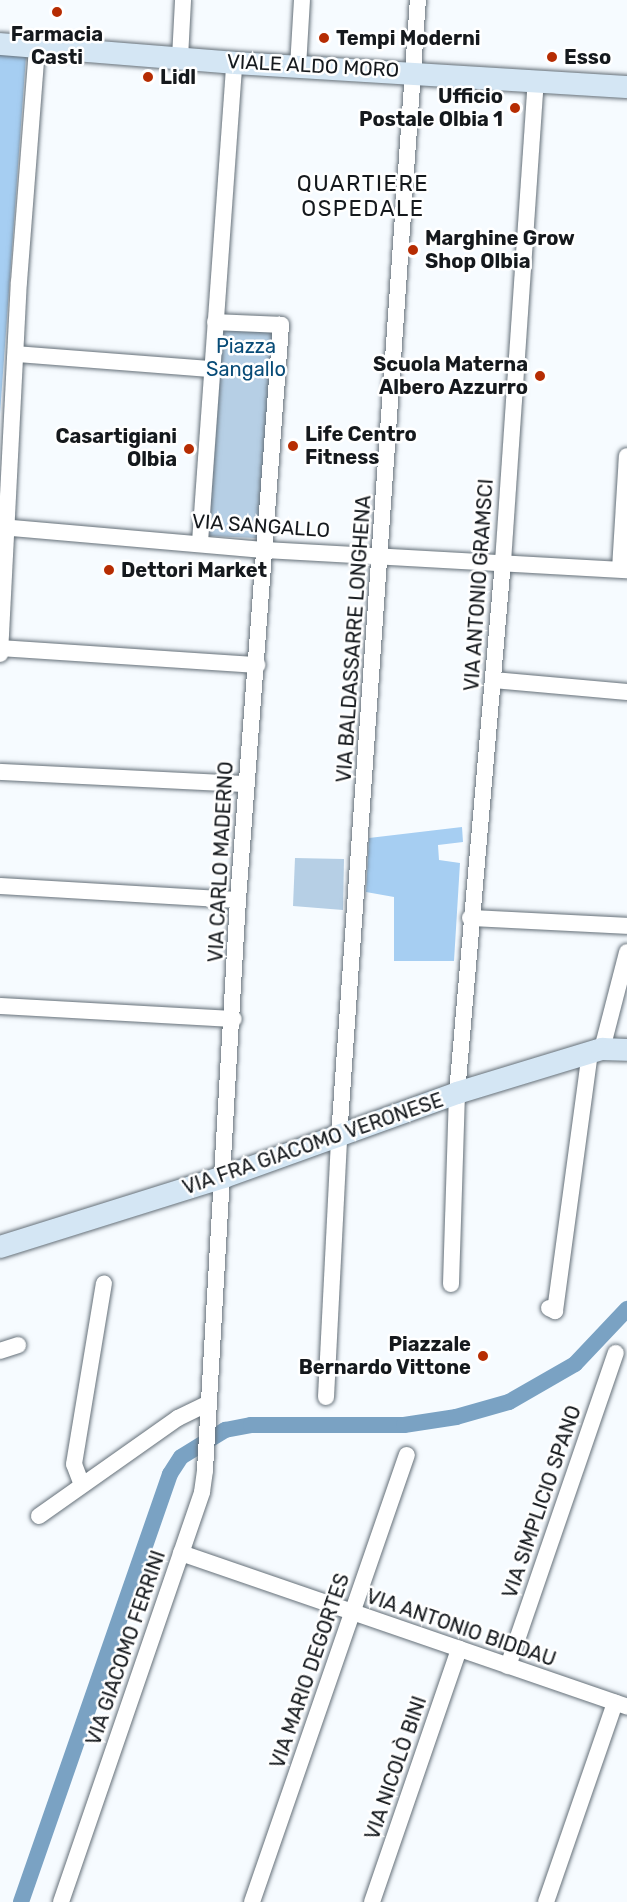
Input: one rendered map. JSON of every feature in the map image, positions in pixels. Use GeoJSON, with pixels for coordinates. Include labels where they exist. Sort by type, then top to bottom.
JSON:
{"type":"FeatureCollection","features":[{"type":"Feature","properties":{"kind":"street"},"geometry":{"type":"LineString","coordinates":[[180,58],[183,0]]}},
{"type":"Feature","properties":{"kind":"street"},"geometry":{"type":"LineString","coordinates":[[298,67],[302,0]]}},
{"type":"Feature","properties":{"kind":"street","name":"VIA BALDASSARRE LONGHENA"},"geometry":{"type":"LineString","coordinates":[[326,1397],[339,1137],[418,0]]}},
{"type":"Feature","properties":{"kind":"street","name":"VIALE ALDO MORO"},"geometry":{"type":"LineString","coordinates":[[0,44],[234,63],[412,71],[627,87]]}},
{"type":"Feature","properties":{"kind":"street"},"geometry":{"type":"LineString","coordinates":[[0,654],[2,528],[37,47]]}},
{"type":"Feature","properties":{"kind":"street"},"geometry":{"type":"LineString","coordinates":[[200,542],[234,63]]}},
{"type":"Feature","properties":{"kind":"street","name":"VIA ANTONIO GRAMSCI"},"geometry":{"type":"LineString","coordinates":[[451,1284],[457,1093],[470,918],[503,562],[536,80]]}},
{"type":"Feature","properties":{"kind":"street"},"geometry":{"type":"LineString","coordinates":[[215,322],[281,325],[264,550]]}},
{"type":"Feature","properties":{"kind":"street"},"geometry":{"type":"LineString","coordinates":[[15,354],[211,369]]}},
{"type":"Feature","properties":{"kind":"street"},"geometry":{"type":"LineString","coordinates":[[623,569],[627,456]]}},
{"type":"Feature","properties":{"kind":"street","name":"VIA SANGALLO"},"geometry":{"type":"LineString","coordinates":[[2,528],[200,542],[264,550],[381,554],[623,569]]}},
{"type":"Feature","properties":{"kind":"street","name":"VIA CARLO MADERNO"},"geometry":{"type":"LineString","coordinates":[[208,1410],[234,1019],[238,900],[264,550]]}},
{"type":"Feature","properties":{"kind":"street"},"geometry":{"type":"LineString","coordinates":[[0,648],[256,665]]}},
{"type":"Feature","properties":{"kind":"street"},"geometry":{"type":"LineString","coordinates":[[493,680],[627,692]]}},
{"type":"Feature","properties":{"kind":"street"},"geometry":{"type":"LineString","coordinates":[[0,772],[246,784]]}},
{"type":"Feature","properties":{"kind":"street"},"geometry":{"type":"LineString","coordinates":[[0,886],[238,900]]}},
{"type":"Feature","properties":{"kind":"street"},"geometry":{"type":"LineString","coordinates":[[470,918],[627,926]]}},
{"type":"Feature","properties":{"kind":"street"},"geometry":{"type":"LineString","coordinates":[[549,1308],[555,1311],[596,1051],[627,952]]}},
{"type":"Feature","properties":{"kind":"street"},"geometry":{"type":"LineString","coordinates":[[0,1006],[234,1019]]}},
{"type":"Feature","properties":{"kind":"street","name":"VIA FRA GIACOMO VERONESE"},"geometry":{"type":"LineString","coordinates":[[0,1247],[224,1177],[457,1093],[596,1051],[627,1050]]}},
{"type":"Feature","properties":{"kind":"street"},"geometry":{"type":"LineString","coordinates":[[82,1485],[74,1464],[104,1283]]}},
{"type":"Feature","properties":{"kind":"street"},"geometry":{"type":"LineString","coordinates":[[0,1351],[18,1345]]}},
{"type":"Feature","properties":{"kind":"street","name":"VIA SIMPLICIO SPANO"},"geometry":{"type":"LineString","coordinates":[[508,1666],[616,1353]]}},
{"type":"Feature","properties":{"kind":"street"},"geometry":{"type":"LineString","coordinates":[[39,1516],[178,1419],[208,1410]]}},
{"type":"Feature","properties":{"kind":"street","name":"VIA GIACOMO FERRINI"},"geometry":{"type":"LineString","coordinates":[[61,1902],[181,1553],[206,1470],[208,1410]]}},
{"type":"Feature","properties":{"kind":"street","name":"VIA MARIO DEGORTES"},"geometry":{"type":"LineString","coordinates":[[252,1902],[407,1455]]}},
{"type":"Feature","properties":{"kind":"street","name":"VIA ANTONIO BIDDAU"},"geometry":{"type":"LineString","coordinates":[[181,1553],[351,1614],[459,1648],[621,1705]]}},
{"type":"Feature","properties":{"kind":"street","name":"VIA NICOLÒ BINI"},"geometry":{"type":"LineString","coordinates":[[372,1902],[459,1648]]}},
{"type":"Feature","properties":{"kind":"street"},"geometry":{"type":"LineString","coordinates":[[546,1902],[621,1705]]}},
{"type":"Feature","properties":{"kind":"green space","name":"Piazza Sangallo"},"geometry":{"type":"Polygon","coordinates":[[[221,328],[275,330],[257,538],[209,536],[221,328]]]}},
{"type":"Feature","properties":{"kind":"green space"},"geometry":{"type":"Polygon","coordinates":[[[295,858],[344,859],[343,910],[293,906],[295,858]]]}},
{"type":"Feature","properties":{"kind":"shaded area"},"geometry":{"type":"Polygon","coordinates":[[[0,53],[26,56],[0,414],[0,53]]]}},
{"type":"Feature","properties":{"kind":"shaded area"},"geometry":{"type":"Polygon","coordinates":[[[462,827],[463,842],[438,845],[439,860],[460,863],[454,961],[394,961],[394,897],[366,892],[369,838],[462,827]]]}},
{"type":"Feature","properties":{"kind":"waterway"},"geometry":{"type":"LineString","coordinates":[[21,1902],[170,1474],[181,1457],[225,1430],[251,1425],[404,1425],[456,1417],[509,1402],[575,1364],[627,1309]]}},
{"type":"Feature","properties":{"kind":"place","name":"Farmacia Casti"},"geometry":{"type":"Point","coordinates":[57,12]}},
{"type":"Feature","properties":{"kind":"place","name":"Tempi Moderni"},"geometry":{"type":"Point","coordinates":[324,38]}},
{"type":"Feature","properties":{"kind":"place","name":"Esso"},"geometry":{"type":"Point","coordinates":[552,57]}},
{"type":"Feature","properties":{"kind":"place","name":"Lidl"},"geometry":{"type":"Point","coordinates":[148,77]}},
{"type":"Feature","properties":{"kind":"place","name":"Ufficio Postale Olbia 1"},"geometry":{"type":"Point","coordinates":[515,108]}},
{"type":"Feature","properties":{"kind":"place","name":"Marghine Grow Shop Olbia"},"geometry":{"type":"Point","coordinates":[413,250]}},
{"type":"Feature","properties":{"kind":"place","name":"Scuola Materna Albero Azzurro"},"geometry":{"type":"Point","coordinates":[540,376]}},
{"type":"Feature","properties":{"kind":"place","name":"Life Centro Fitness"},"geometry":{"type":"Point","coordinates":[293,446]}},
{"type":"Feature","properties":{"kind":"place","name":"Casartigiani Olbia"},"geometry":{"type":"Point","coordinates":[189,449]}},
{"type":"Feature","properties":{"kind":"place","name":"Dettori Market"},"geometry":{"type":"Point","coordinates":[109,570]}},
{"type":"Feature","properties":{"kind":"place","name":"Piazzale Bernardo Vittone"},"geometry":{"type":"Point","coordinates":[483,1356]}},
{"type":"Feature","properties":{"kind":"district","name":"QUARTIERE OSPEDALE"},"geometry":{"type":"Point","coordinates":[363,196]}}]}
